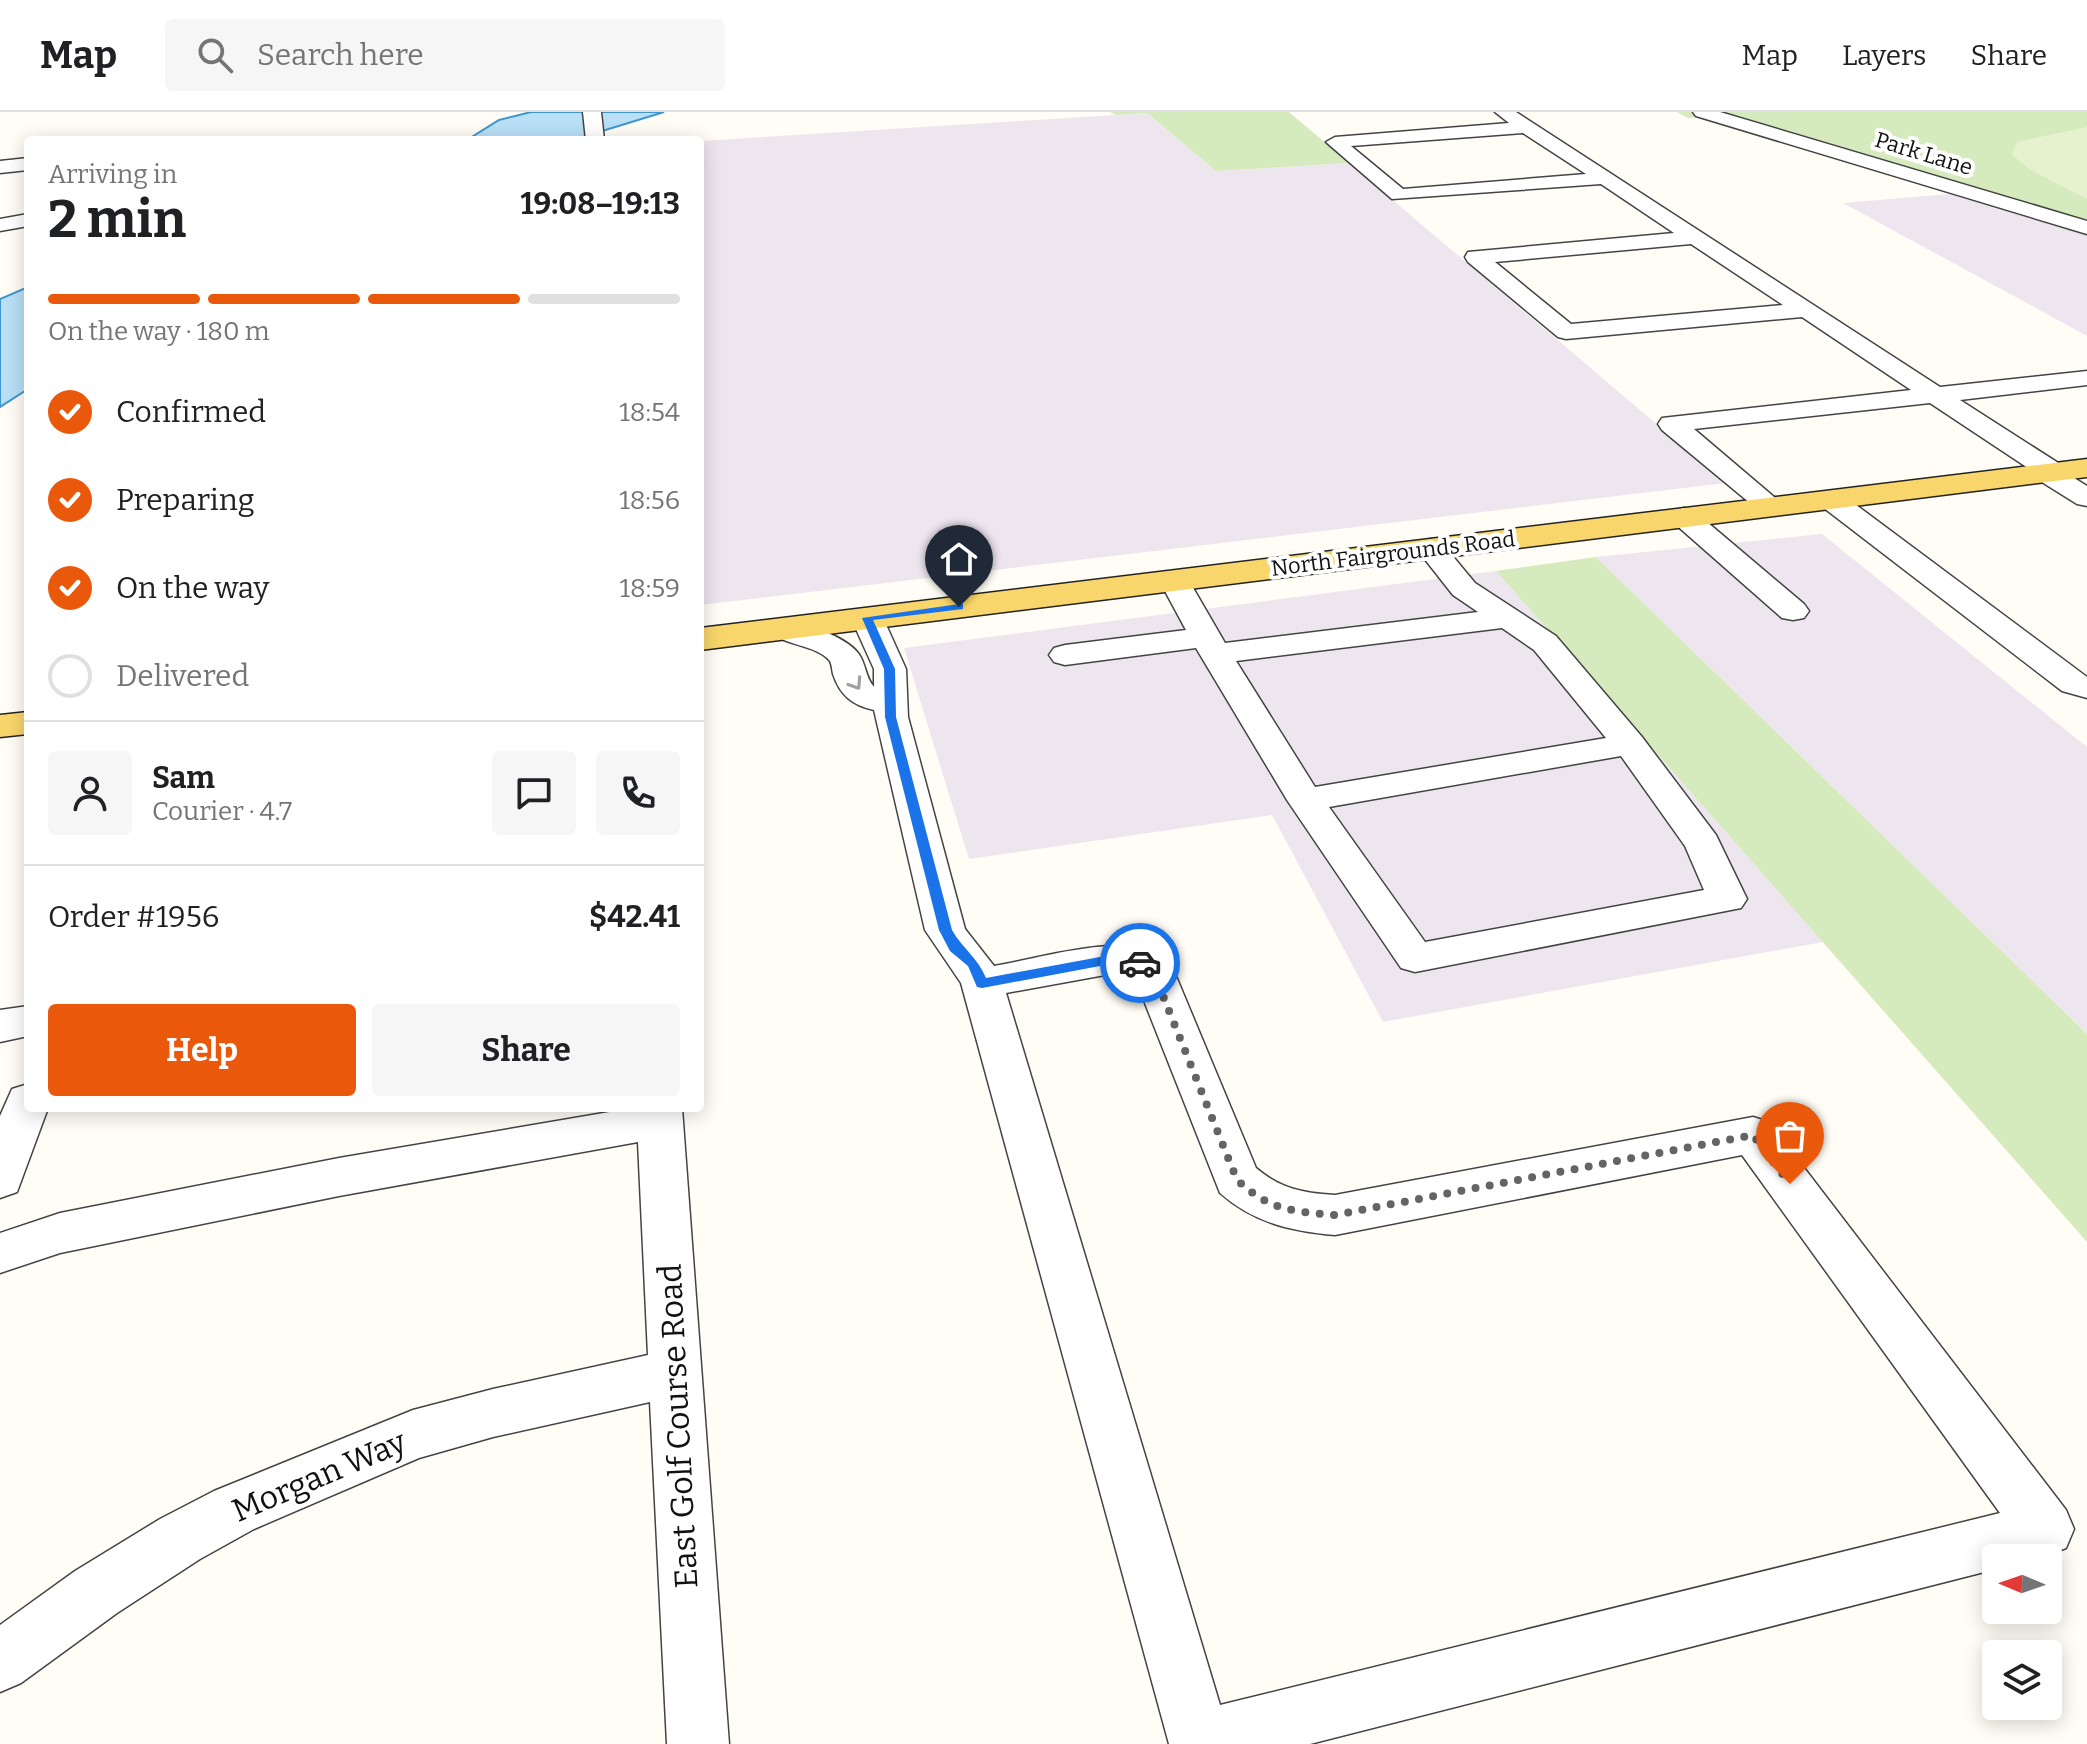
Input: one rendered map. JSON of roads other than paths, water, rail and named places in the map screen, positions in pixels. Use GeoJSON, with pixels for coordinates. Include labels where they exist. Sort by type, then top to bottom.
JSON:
{"type":"FeatureCollection","features":[{"type":"Feature","properties":{"kind":"main road","name":"North Fairgrounds Road"},"geometry":{"type":"LineString","coordinates":[[704,638],[2087,468]]}},
{"type":"Feature","properties":{"kind":"main road"},"geometry":{"type":"LineString","coordinates":[[0,726],[24,723]]}},
{"type":"Feature","properties":{"kind":"street"},"geometry":{"type":"LineString","coordinates":[[592,112],[595,136]]}},
{"type":"Feature","properties":{"kind":"street"},"geometry":{"type":"LineString","coordinates":[[1504,112],[1933,393],[2087,498]]}},
{"type":"Feature","properties":{"kind":"street","name":"Park Lane"},"geometry":{"type":"LineString","coordinates":[[1702,112],[2087,228]]}},
{"type":"Feature","properties":{"kind":"street"},"geometry":{"type":"LineString","coordinates":[[1786,137],[1812,128],[1809,125]]}},
{"type":"Feature","properties":{"kind":"street"},"geometry":{"type":"LineString","coordinates":[[1527,127],[1335,142],[1399,195],[1605,178]]}},
{"type":"Feature","properties":{"kind":"street"},"geometry":{"type":"LineString","coordinates":[[0,167],[24,164]]}},
{"type":"Feature","properties":{"kind":"street"},"geometry":{"type":"LineString","coordinates":[[0,206],[24,203]]}},
{"type":"Feature","properties":{"kind":"street"},"geometry":{"type":"LineString","coordinates":[[0,225],[24,221]]}},
{"type":"Feature","properties":{"kind":"street"},"geometry":{"type":"LineString","coordinates":[[1694,237],[1476,257],[1566,332],[1806,310]]}},
{"type":"Feature","properties":{"kind":"street"},"geometry":{"type":"LineString","coordinates":[[1772,507],[1671,424],[2087,378]]}},
{"type":"Feature","properties":{"kind":"street"},"geometry":{"type":"LineString","coordinates":[[1830,499],[2074,684],[2087,688]]}},
{"type":"Feature","properties":{"kind":"street"},"geometry":{"type":"LineString","coordinates":[[1684,517],[1793,611]]}},
{"type":"Feature","properties":{"kind":"street"},"geometry":{"type":"LineString","coordinates":[[1174,580],[1305,800],[1415,958],[1727,899],[1703,844],[1630,744],[1545,643],[1464,589],[1431,548]]}},
{"type":"Feature","properties":{"kind":"street"},"geometry":{"type":"LineString","coordinates":[[867,618],[890,669],[891,717],[945,930],[954,947],[973,963],[982,983],[1199,1742],[2046,1529],[1753,1135],[1335,1215],[1291,1211],[1258,1200],[1237,1180],[1155,976],[1139,962],[1116,959],[982,983]]}},
{"type":"Feature","properties":{"kind":"street"},"geometry":{"type":"LineString","coordinates":[[1065,655],[1507,618]]}},
{"type":"Feature","properties":{"kind":"street"},"geometry":{"type":"LineString","coordinates":[[784,628],[821,642],[845,657],[851,683],[865,697],[876,701],[890,700]]}},
{"type":"Feature","properties":{"kind":"street"},"geometry":{"type":"LineString","coordinates":[[1305,800],[1630,744]]}},
{"type":"Feature","properties":{"kind":"street"},"geometry":{"type":"LineString","coordinates":[[0,1026],[24,1022]]}},
{"type":"Feature","properties":{"kind":"street"},"geometry":{"type":"LineString","coordinates":[[0,1179],[24,1112]]}},
{"type":"Feature","properties":{"kind":"street"},"geometry":{"type":"LineString","coordinates":[[0,1253],[75,1230],[660,1115]]}},
{"type":"Feature","properties":{"kind":"street","name":"East Golf Course Road"},"geometry":{"type":"LineString","coordinates":[[660,1115],[698,1744]]}},
{"type":"Feature","properties":{"kind":"street","name":"Morgan Way"},"geometry":{"type":"LineString","coordinates":[[0,1662],[96,1592],[180,1539],[234,1510],[413,1435],[493,1413],[675,1373]]}},
{"type":"Feature","properties":{"kind":"water"},"geometry":{"type":"Polygon","coordinates":[[[531,112],[664,112],[586,136],[473,136],[499,120],[531,112]]]}},
{"type":"Feature","properties":{"kind":"water"},"geometry":{"type":"Polygon","coordinates":[[[24,289],[24,392],[0,407],[0,299],[24,289]]]}}]}
